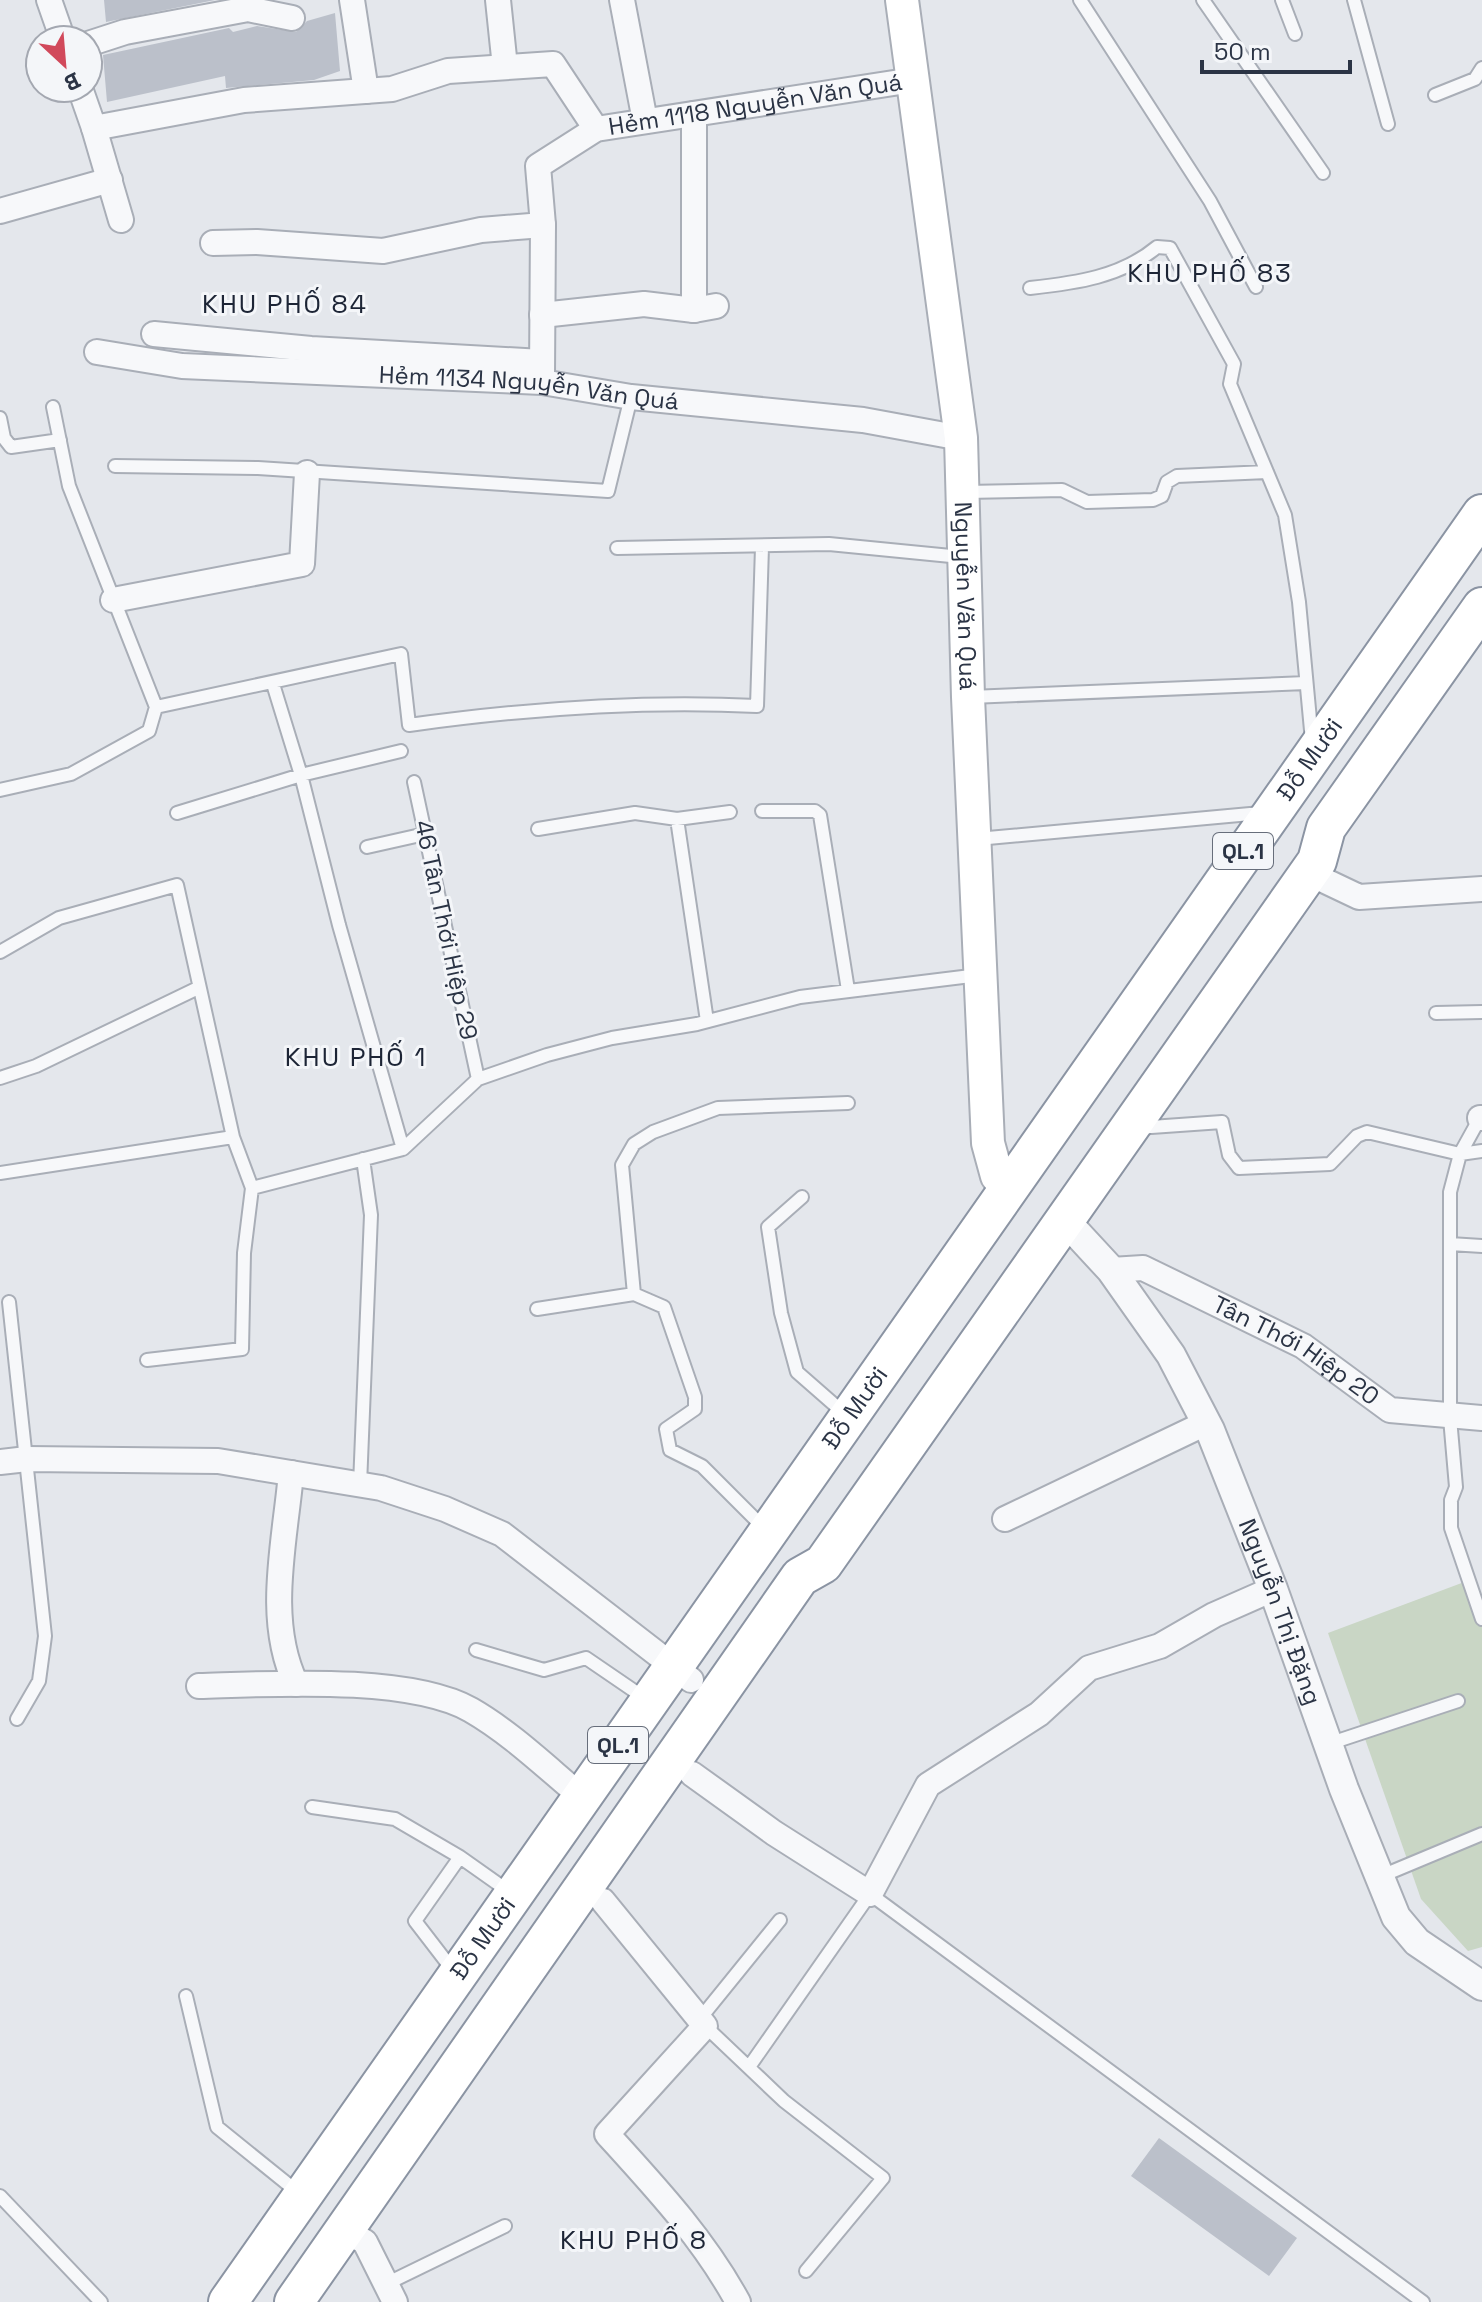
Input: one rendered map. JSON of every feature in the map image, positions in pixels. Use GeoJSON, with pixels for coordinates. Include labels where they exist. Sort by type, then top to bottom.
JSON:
{"type":"FeatureCollection","features":[{"type":"Feature","properties":{"kind":"highway","name":"Đỗ Mười"},"geometry":{"type":"LineString","coordinates":[[228,2302],[649,1701],[682,1673],[769,1564],[781,1533],[1270,813],[1482,514]]}},
{"type":"Feature","properties":{"kind":"highway","name":"Đỗ Mười"},"geometry":{"type":"LineString","coordinates":[[254,2302],[682,1673],[767,1531],[847,1416],[1013,1193],[1274,822],[1302,806],[1482,550]]}},
{"type":"Feature","properties":{"kind":"highway","name":"QL.1"},"geometry":{"type":"LineString","coordinates":[[1138,1128],[1317,861],[1326,828],[1482,607]]}},
{"type":"Feature","properties":{"kind":"highway","name":"QL.1"},"geometry":{"type":"LineString","coordinates":[[323,2302],[355,2236],[800,1577],[823,1564],[1319,878],[1482,644]]}},
{"type":"Feature","properties":{"kind":"highway","name":"QL.1"},"geometry":{"type":"LineString","coordinates":[[294,2302],[355,2236],[603,1901],[1068,1225]]}},
{"type":"Feature","properties":{"kind":"main road","name":"Nguyễn Văn Quá"},"geometry":{"type":"LineString","coordinates":[[902,0],[961,438],[979,975],[991,1164],[1013,1193]]}},
{"type":"Feature","properties":{"kind":"street"},"geometry":{"type":"LineString","coordinates":[[49,0],[57,24]]}},
{"type":"Feature","properties":{"kind":"street"},"geometry":{"type":"LineString","coordinates":[[352,0],[366,91]]}},
{"type":"Feature","properties":{"kind":"street"},"geometry":{"type":"LineString","coordinates":[[498,0],[505,67]]}},
{"type":"Feature","properties":{"kind":"street"},"geometry":{"type":"LineString","coordinates":[[622,0],[645,121]]}},
{"type":"Feature","properties":{"kind":"street"},"geometry":{"type":"LineString","coordinates":[[104,39],[125,32],[248,9],[292,18]]}},
{"type":"Feature","properties":{"kind":"street"},"geometry":{"type":"LineString","coordinates":[[94,128],[244,100],[392,89],[448,71],[553,64],[596,129],[538,166],[543,225],[542,372],[154,334]]}},
{"type":"Feature","properties":{"kind":"street","name":"Hẻm 1118 Nguyễn Văn Quá"},"geometry":{"type":"LineString","coordinates":[[596,129],[913,80]]}},
{"type":"Feature","properties":{"kind":"street"},"geometry":{"type":"LineString","coordinates":[[86,104],[121,220]]}},
{"type":"Feature","properties":{"kind":"street"},"geometry":{"type":"LineString","coordinates":[[542,315],[644,304],[705,308],[694,114]]}},
{"type":"Feature","properties":{"kind":"street"},"geometry":{"type":"LineString","coordinates":[[0,211],[110,180]]}},
{"type":"Feature","properties":{"kind":"street"},"geometry":{"type":"LineString","coordinates":[[213,243],[257,242],[383,251],[481,230],[543,225]]}},
{"type":"Feature","properties":{"kind":"street","name":"Hẻm 1134 Nguyễn Văn Quá"},"geometry":{"type":"LineString","coordinates":[[97,352],[182,366],[542,372],[631,397],[863,420],[961,438]]}},
{"type":"Feature","properties":{"kind":"street"},"geometry":{"type":"LineString","coordinates":[[113,600],[302,564],[307,473]]}},
{"type":"Feature","properties":{"kind":"street"},"geometry":{"type":"LineString","coordinates":[[1319,878],[1359,897],[1482,889]]}},
{"type":"Feature","properties":{"kind":"street","name":"Nguyễn Thị Đặng"},"geometry":{"type":"LineString","coordinates":[[1068,1225],[1111,1270],[1171,1355],[1206,1423],[1273,1589],[1328,1744],[1396,1917],[1417,1942],[1482,1986]]}},
{"type":"Feature","properties":{"kind":"street","name":"Tân Thới Hiệp 20"},"geometry":{"type":"LineString","coordinates":[[1111,1270],[1143,1268],[1303,1346],[1390,1410],[1450,1418],[1482,1418]]}},
{"type":"Feature","properties":{"kind":"street"},"geometry":{"type":"LineString","coordinates":[[1005,1519],[1206,1423]]}},
{"type":"Feature","properties":{"kind":"street"},"geometry":{"type":"LineString","coordinates":[[0,1462],[27,1459],[218,1461],[360,1485],[445,1509],[502,1534],[682,1673]]}},
{"type":"Feature","properties":{"kind":"street"},"geometry":{"type":"LineString","coordinates":[[291,1473],[278,1618],[285,1662],[296,1684]]}},
{"type":"Feature","properties":{"kind":"street"},"geometry":{"type":"LineString","coordinates":[[692,1774],[774,1833],[870,1894],[928,1785],[1039,1714],[1089,1668],[1160,1646],[1214,1615],[1273,1589]]}},
{"type":"Feature","properties":{"kind":"street"},"geometry":{"type":"LineString","coordinates":[[199,1686],[296,1684],[421,1693],[470,1709],[582,1797]]}},
{"type":"Feature","properties":{"kind":"street"},"geometry":{"type":"LineString","coordinates":[[603,1901],[702,2023],[607,2134],[672,2205],[714,2258],[738,2302]]}},
{"type":"Feature","properties":{"kind":"street"},"geometry":{"type":"LineString","coordinates":[[355,2236],[390,2293]]}},
{"type":"Feature","properties":{"kind":"lane"},"geometry":{"type":"LineString","coordinates":[[1080,0],[1210,201],[1256,287]]}},
{"type":"Feature","properties":{"kind":"lane"},"geometry":{"type":"LineString","coordinates":[[1203,0],[1323,173]]}},
{"type":"Feature","properties":{"kind":"lane"},"geometry":{"type":"LineString","coordinates":[[1282,0],[1295,34]]}},
{"type":"Feature","properties":{"kind":"lane"},"geometry":{"type":"LineString","coordinates":[[1354,0],[1388,124]]}},
{"type":"Feature","properties":{"kind":"lane"},"geometry":{"type":"LineString","coordinates":[[1435,95],[1475,79],[1482,68]]}},
{"type":"Feature","properties":{"kind":"lane"},"geometry":{"type":"LineString","coordinates":[[1030,288],[1084,282],[1139,261],[1157,247],[1170,248],[1234,364],[1230,384],[1285,515],[1299,602],[1314,752]]}},
{"type":"Feature","properties":{"kind":"lane"},"geometry":{"type":"LineString","coordinates":[[115,466],[391,474],[608,491],[631,397]]}},
{"type":"Feature","properties":{"kind":"lane"},"geometry":{"type":"LineString","coordinates":[[0,790],[71,774],[149,731],[156,707],[69,486],[53,407]]}},
{"type":"Feature","properties":{"kind":"lane"},"geometry":{"type":"LineString","coordinates":[[0,418],[4,438],[11,447],[60,440]]}},
{"type":"Feature","properties":{"kind":"lane"},"geometry":{"type":"LineString","coordinates":[[962,492],[1062,490],[1087,502],[1146,500],[1162,496],[1167,482],[1177,476],[1267,472]]}},
{"type":"Feature","properties":{"kind":"lane"},"geometry":{"type":"LineString","coordinates":[[617,548],[829,544],[964,558]]}},
{"type":"Feature","properties":{"kind":"lane"},"geometry":{"type":"LineString","coordinates":[[156,707],[401,654],[409,725],[541,710],[695,703],[757,706],[762,547]]}},
{"type":"Feature","properties":{"kind":"lane"},"geometry":{"type":"LineString","coordinates":[[968,697],[1306,683]]}},
{"type":"Feature","properties":{"kind":"lane"},"geometry":{"type":"LineString","coordinates":[[273,684],[301,775],[339,925],[403,1149]]}},
{"type":"Feature","properties":{"kind":"lane"},"geometry":{"type":"LineString","coordinates":[[177,813],[301,775],[401,751]]}},
{"type":"Feature","properties":{"kind":"lane","name":"46 Tân Thới Hiệp 29"},"geometry":{"type":"LineString","coordinates":[[414,782],[478,1079]]}},
{"type":"Feature","properties":{"kind":"lane"},"geometry":{"type":"LineString","coordinates":[[762,811],[815,811],[820,815],[848,990]]}},
{"type":"Feature","properties":{"kind":"lane"},"geometry":{"type":"LineString","coordinates":[[538,829],[635,813],[677,819],[730,812]]}},
{"type":"Feature","properties":{"kind":"lane"},"geometry":{"type":"LineString","coordinates":[[974,839],[1270,813]]}},
{"type":"Feature","properties":{"kind":"lane"},"geometry":{"type":"LineString","coordinates":[[677,819],[707,1021]]}},
{"type":"Feature","properties":{"kind":"lane"},"geometry":{"type":"LineString","coordinates":[[367,847],[425,834]]}},
{"type":"Feature","properties":{"kind":"lane"},"geometry":{"type":"LineString","coordinates":[[0,952],[59,918],[177,885],[233,1137],[252,1188],[244,1253],[242,1349],[147,1360]]}},
{"type":"Feature","properties":{"kind":"lane"},"geometry":{"type":"LineString","coordinates":[[252,1188],[403,1149],[478,1079],[612,1038],[707,1021],[800,997],[979,975]]}},
{"type":"Feature","properties":{"kind":"lane"},"geometry":{"type":"LineString","coordinates":[[0,1078],[36,1066],[198,988]]}},
{"type":"Feature","properties":{"kind":"lane"},"geometry":{"type":"LineString","coordinates":[[1436,1013],[1482,1012]]}},
{"type":"Feature","properties":{"kind":"lane"},"geometry":{"type":"LineString","coordinates":[[634,1294],[622,1165],[634,1144],[653,1132],[718,1108],[848,1103]]}},
{"type":"Feature","properties":{"kind":"lane"},"geometry":{"type":"LineString","coordinates":[[1481,1117],[1460,1154],[1450,1192],[1450,1418],[1456,1487],[1451,1500],[1451,1528],[1482,1619]]}},
{"type":"Feature","properties":{"kind":"lane"},"geometry":{"type":"LineString","coordinates":[[1138,1128],[1222,1122],[1229,1155],[1239,1168],[1330,1164],[1357,1136],[1367,1132],[1460,1154],[1482,1151]]}},
{"type":"Feature","properties":{"kind":"lane"},"geometry":{"type":"LineString","coordinates":[[0,1173],[233,1137]]}},
{"type":"Feature","properties":{"kind":"lane"},"geometry":{"type":"LineString","coordinates":[[360,1485],[371,1215],[363,1159]]}},
{"type":"Feature","properties":{"kind":"lane"},"geometry":{"type":"LineString","coordinates":[[802,1197],[768,1227],[781,1313],[797,1372],[847,1416]]}},
{"type":"Feature","properties":{"kind":"lane"},"geometry":{"type":"LineString","coordinates":[[1450,1244],[1482,1246]]}},
{"type":"Feature","properties":{"kind":"lane"},"geometry":{"type":"LineString","coordinates":[[537,1309],[634,1294],[664,1307],[695,1397],[695,1409],[666,1429],[670,1450],[702,1466],[767,1531]]}},
{"type":"Feature","properties":{"kind":"lane"},"geometry":{"type":"LineString","coordinates":[[9,1302],[45,1636],[39,1681],[17,1719]]}},
{"type":"Feature","properties":{"kind":"lane"},"geometry":{"type":"LineString","coordinates":[[476,1650],[544,1670],[586,1658],[649,1701]]}},
{"type":"Feature","properties":{"kind":"lane"},"geometry":{"type":"LineString","coordinates":[[1328,1744],[1458,1701]]}},
{"type":"Feature","properties":{"kind":"lane"},"geometry":{"type":"LineString","coordinates":[[312,1807],[395,1819],[460,1857],[513,1895]]}},
{"type":"Feature","properties":{"kind":"lane"},"geometry":{"type":"LineString","coordinates":[[1379,1877],[1482,1834]]}},
{"type":"Feature","properties":{"kind":"lane"},"geometry":{"type":"LineString","coordinates":[[457,1976],[415,1921],[460,1857]]}},
{"type":"Feature","properties":{"kind":"lane"},"geometry":{"type":"LineString","coordinates":[[749,2067],[870,1894],[1423,2302]]}},
{"type":"Feature","properties":{"kind":"lane"},"geometry":{"type":"LineString","coordinates":[[780,1920],[702,2023],[784,2101],[883,2178],[806,2271]]}},
{"type":"Feature","properties":{"kind":"lane"},"geometry":{"type":"LineString","coordinates":[[186,1996],[217,2127],[302,2196]]}},
{"type":"Feature","properties":{"kind":"lane"},"geometry":{"type":"LineString","coordinates":[[0,2196],[101,2302]]}},
{"type":"Feature","properties":{"kind":"lane"},"geometry":{"type":"LineString","coordinates":[[390,2293],[505,2226]]}},
{"type":"Feature","properties":{"kind":"green space"},"geometry":{"type":"Polygon","coordinates":[[[1475,1578],[1482,1599],[1482,1947],[1468,1951],[1421,1899],[1328,1633],[1475,1578]]]}},
{"type":"Feature","properties":{"kind":"building"},"geometry":{"type":"Polygon","coordinates":[[[104,0],[215,0],[106,22],[104,0]]]}},
{"type":"Feature","properties":{"kind":"building"},"geometry":{"type":"Polygon","coordinates":[[[335,13],[340,71],[314,80],[226,88],[225,76],[107,102],[104,55],[229,28],[233,32],[257,26],[296,32],[307,21],[335,13]]]}},
{"type":"Feature","properties":{"kind":"building"},"geometry":{"type":"Polygon","coordinates":[[[1159,2138],[1297,2238],[1269,2276],[1131,2176],[1159,2138]]]}},
{"type":"Feature","properties":{"kind":"district","name":"KHU PHỐ 83"},"geometry":{"type":"Point","coordinates":[1210,273]}},
{"type":"Feature","properties":{"kind":"district","name":"KHU PHỐ 84"},"geometry":{"type":"Point","coordinates":[285,304]}},
{"type":"Feature","properties":{"kind":"district","name":"KHU PHỐ 1"},"geometry":{"type":"Point","coordinates":[356,1057]}},
{"type":"Feature","properties":{"kind":"district","name":"KHU PHỐ 8"},"geometry":{"type":"Point","coordinates":[634,2240]}}]}
